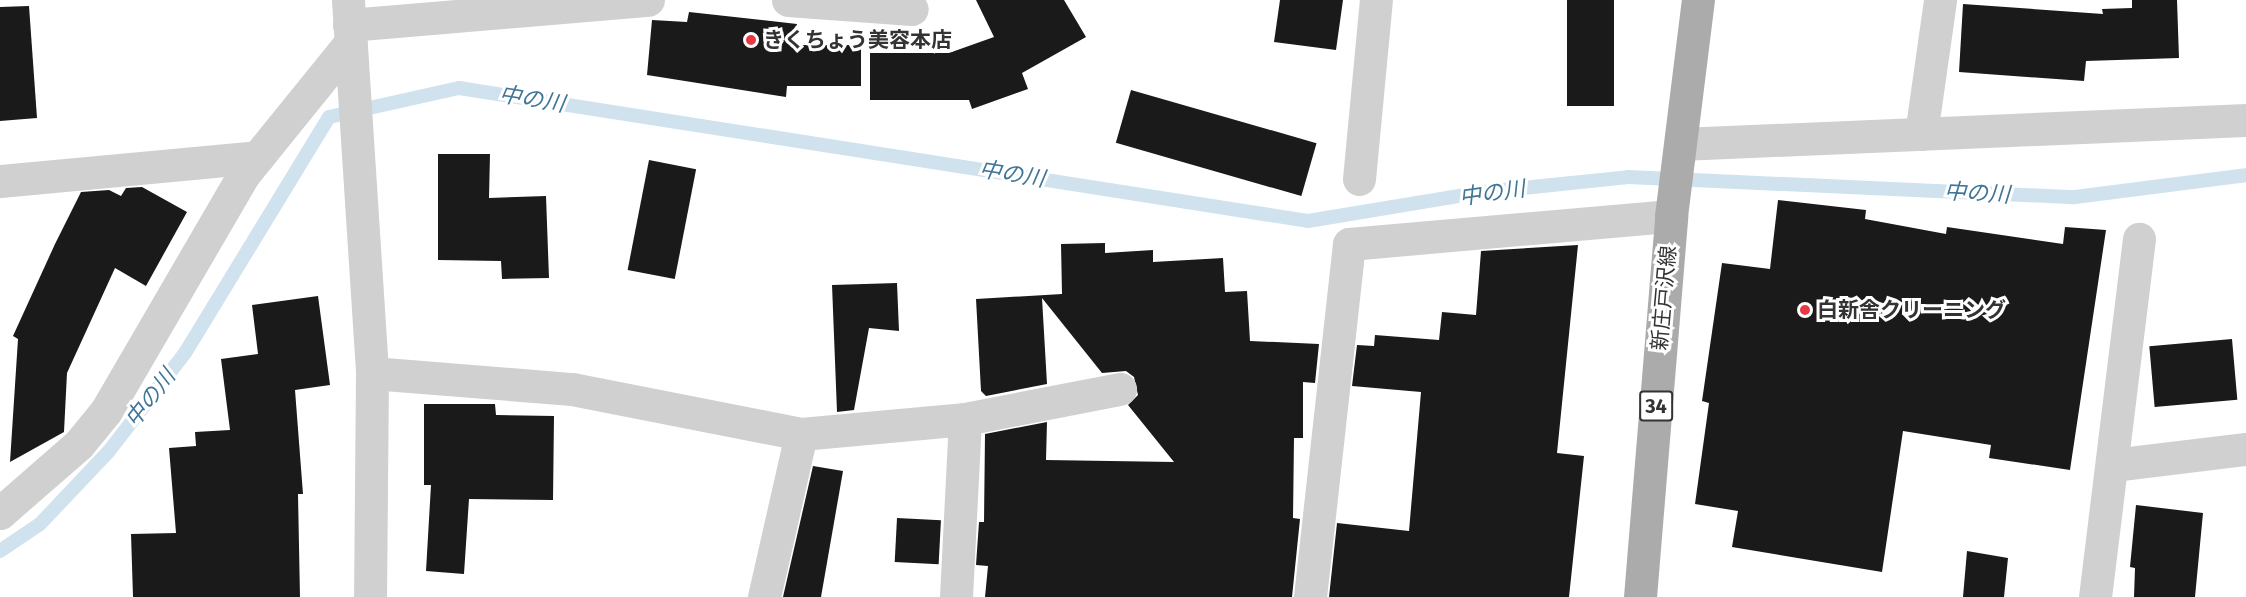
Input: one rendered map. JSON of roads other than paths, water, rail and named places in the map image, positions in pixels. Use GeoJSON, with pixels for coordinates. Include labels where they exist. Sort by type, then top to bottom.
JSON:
{"type":"FeatureCollection","features":[{"type":"Feature","properties":{"kind":"main road","name":"新庄戸沢線"},"geometry":{"type":"LineString","coordinates":[[1640,597],[1671,216],[1698,0]]}},
{"type":"Feature","properties":{"kind":"street"},"geometry":{"type":"LineString","coordinates":[[349,23],[648,0]]}},
{"type":"Feature","properties":{"kind":"street"},"geometry":{"type":"LineString","coordinates":[[788,0],[915,3]]}},
{"type":"Feature","properties":{"kind":"street"},"geometry":{"type":"LineString","coordinates":[[1359,179],[1376,0]]}},
{"type":"Feature","properties":{"kind":"street"},"geometry":{"type":"LineString","coordinates":[[1921,134],[1940,0]]}},
{"type":"Feature","properties":{"kind":"street"},"geometry":{"type":"LineString","coordinates":[[349,23],[372,373],[370,597]]}},
{"type":"Feature","properties":{"kind":"street"},"geometry":{"type":"LineString","coordinates":[[0,513],[79,444],[106,411],[258,157],[349,23]]}},
{"type":"Feature","properties":{"kind":"street"},"geometry":{"type":"LineString","coordinates":[[1681,144],[2246,120]]}},
{"type":"Feature","properties":{"kind":"street"},"geometry":{"type":"LineString","coordinates":[[0,181],[258,157]]}},
{"type":"Feature","properties":{"kind":"street"},"geometry":{"type":"LineString","coordinates":[[1310,597],[1349,244],[1671,216]]}},
{"type":"Feature","properties":{"kind":"street"},"geometry":{"type":"LineString","coordinates":[[2096,597],[2139,239]]}},
{"type":"Feature","properties":{"kind":"street"},"geometry":{"type":"LineString","coordinates":[[372,373],[572,389],[801,434],[965,419],[1120,389]]}},
{"type":"Feature","properties":{"kind":"street"},"geometry":{"type":"LineString","coordinates":[[956,597],[965,419]]}},
{"type":"Feature","properties":{"kind":"street"},"geometry":{"type":"LineString","coordinates":[[764,597],[801,434]]}},
{"type":"Feature","properties":{"kind":"street"},"geometry":{"type":"LineString","coordinates":[[2113,465],[2246,449]]}},
{"type":"Feature","properties":{"kind":"waterway","name":"中の川"},"geometry":{"type":"LineString","coordinates":[[0,551],[40,524],[109,451],[185,353],[329,117],[459,88],[1308,221],[1484,192],[1628,177],[2075,197],[2246,175]]}},
{"type":"Feature","properties":{"kind":"place","name":"きくちょう美容本店"},"geometry":{"type":"Point","coordinates":[751,40]}},
{"type":"Feature","properties":{"kind":"place","name":"白新舎クリーニング"},"geometry":{"type":"Point","coordinates":[1805,310]}}]}
